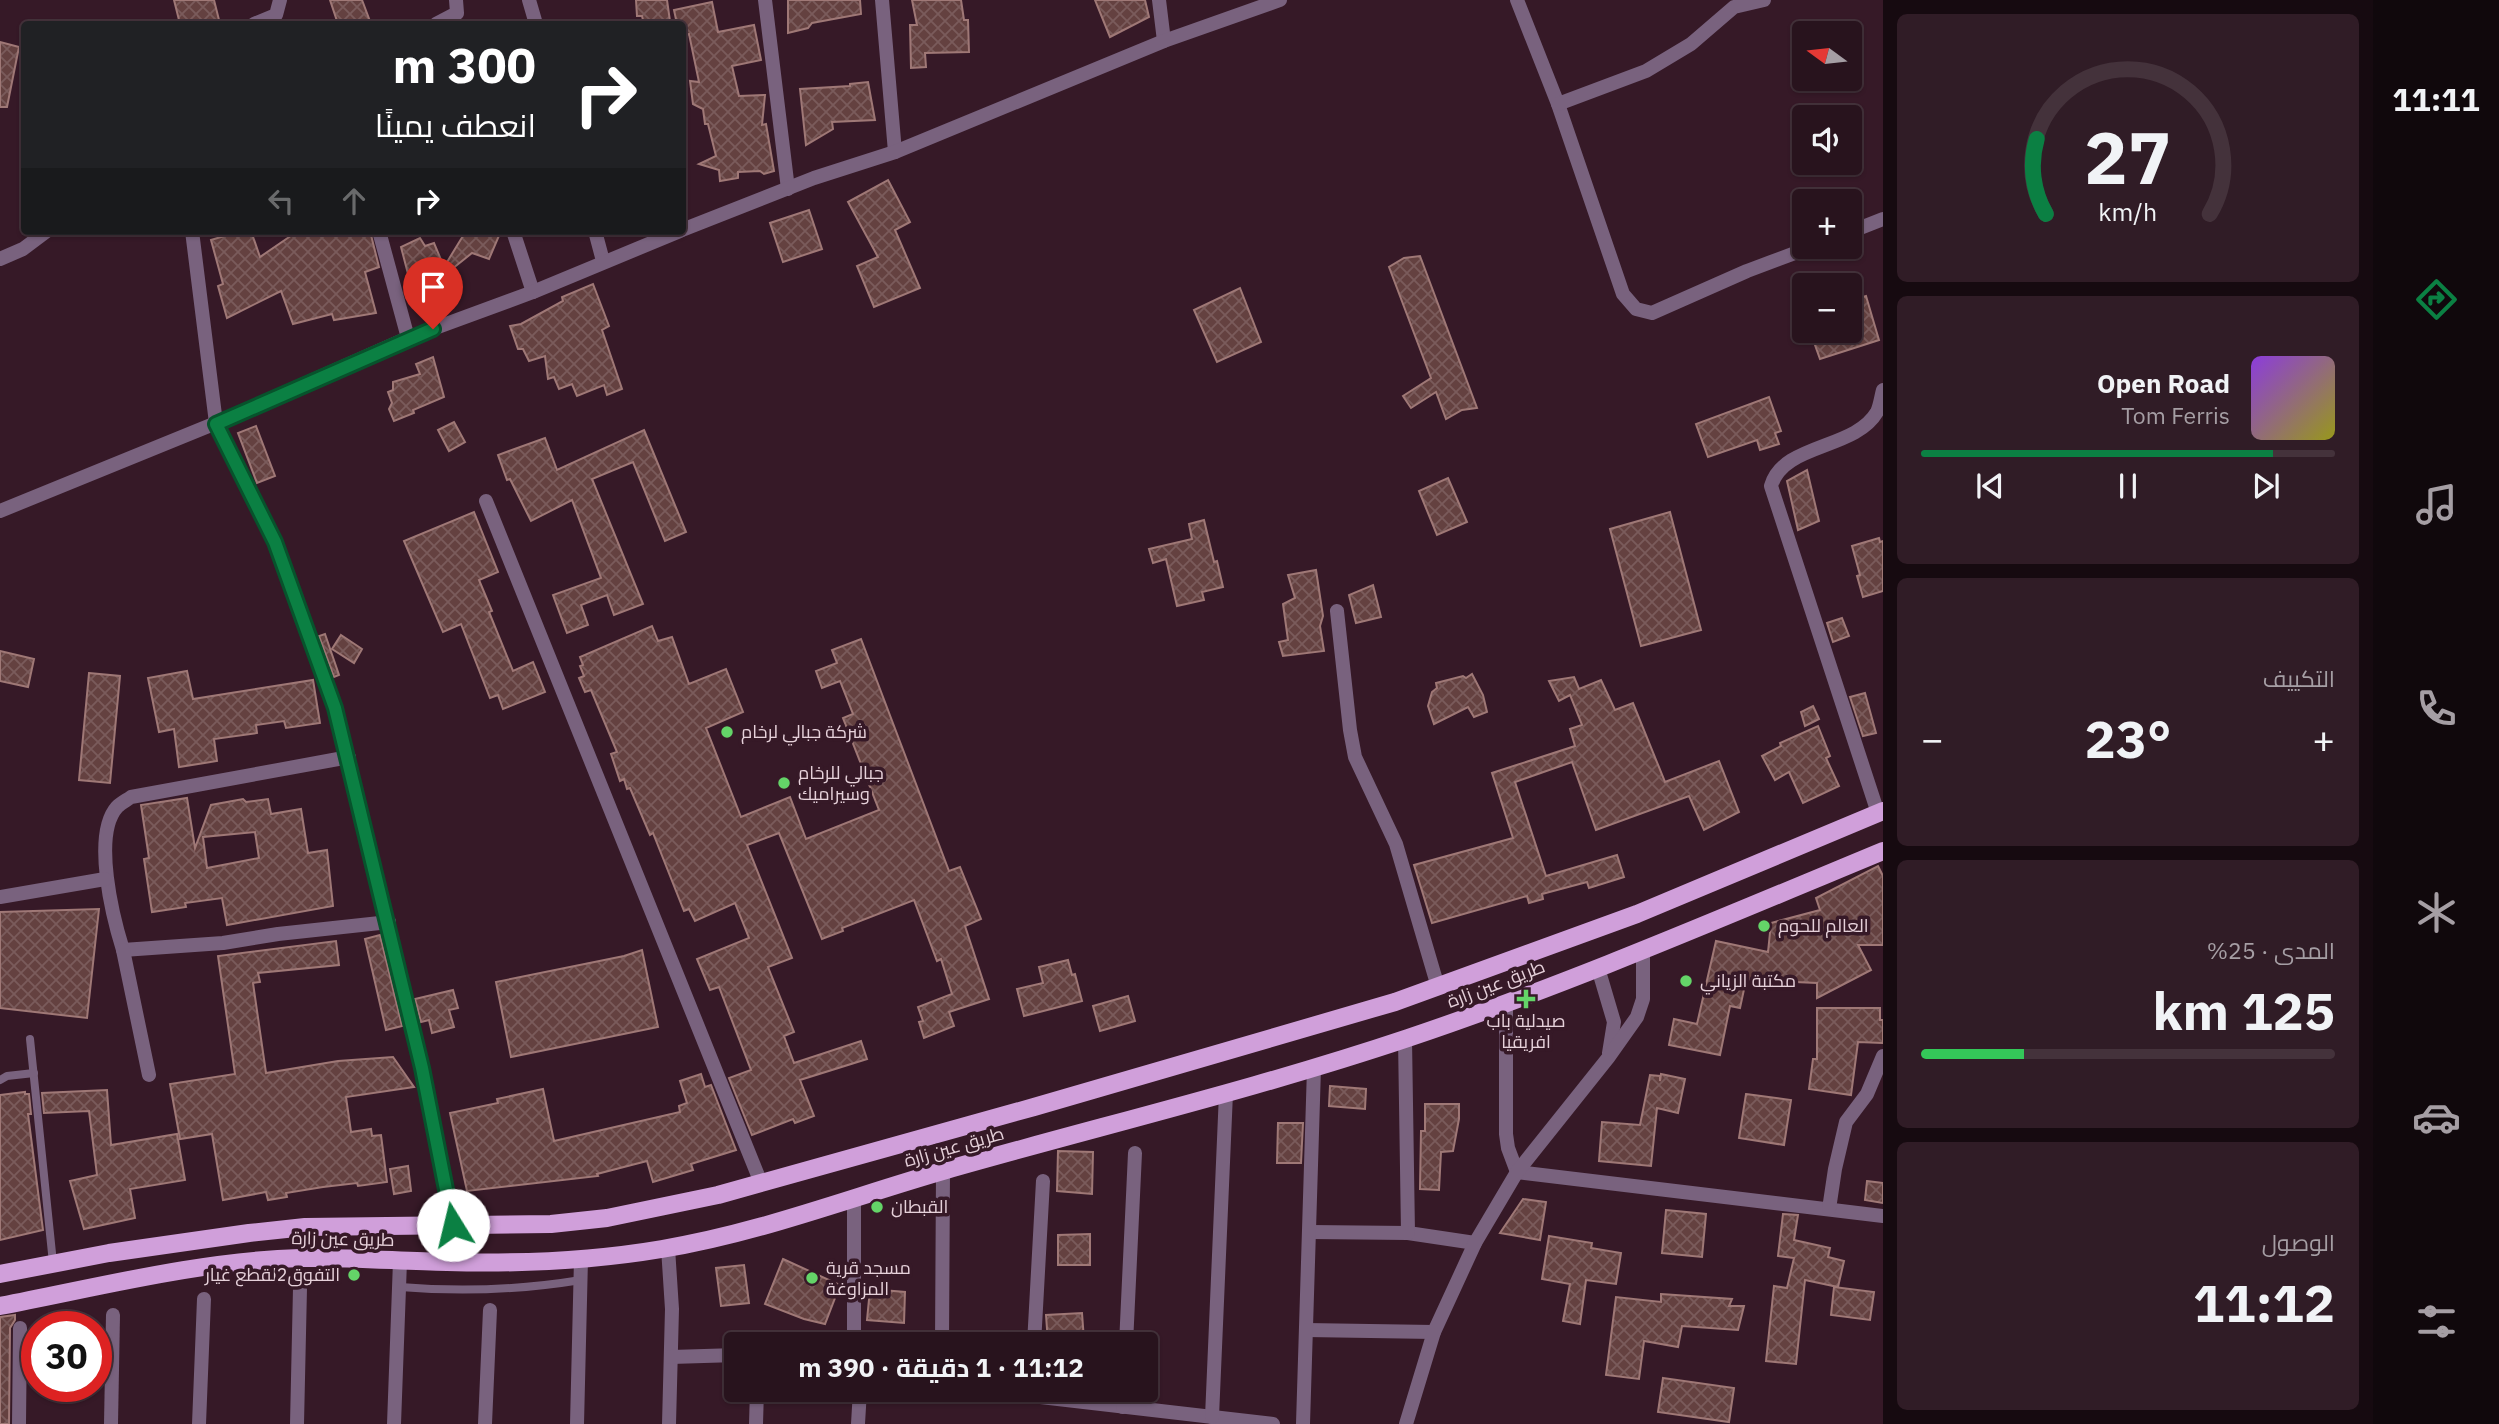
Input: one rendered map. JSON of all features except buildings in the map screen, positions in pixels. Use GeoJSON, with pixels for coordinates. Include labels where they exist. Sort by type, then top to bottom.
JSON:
{"type":"FeatureCollection","features":[{"type":"Feature","properties":{"kind":"main road","name":"طريق عين زارة"},"geometry":{"type":"LineString","coordinates":[[0,1274],[160,1246],[305,1227],[551,1224],[607,1218],[761,1184],[1048,1103],[1438,987],[1637,914],[1880,812]]}},
{"type":"Feature","properties":{"kind":"main road","name":"طريق عين زارة"},"geometry":{"type":"LineString","coordinates":[[0,1306],[208,1266],[305,1258],[525,1263],[581,1259],[668,1248],[768,1224],[943,1171],[1314,1068],[1405,1039],[1598,968],[1883,852]]}},
{"type":"Feature","properties":{"kind":"street"},"geometry":{"type":"LineString","coordinates":[[261,21],[276,15],[280,0]]}},
{"type":"Feature","properties":{"kind":"street"},"geometry":{"type":"LineString","coordinates":[[442,21],[457,13],[456,0]]}},
{"type":"Feature","properties":{"kind":"street"},"geometry":{"type":"LineString","coordinates":[[529,0],[535,21]]}},
{"type":"Feature","properties":{"kind":"street"},"geometry":{"type":"LineString","coordinates":[[765,0],[788,189]]}},
{"type":"Feature","properties":{"kind":"street"},"geometry":{"type":"LineString","coordinates":[[881,0],[895,152]]}},
{"type":"Feature","properties":{"kind":"street"},"geometry":{"type":"LineString","coordinates":[[1159,0],[1164,41]]}},
{"type":"Feature","properties":{"kind":"street"},"geometry":{"type":"LineString","coordinates":[[686,229],[788,189],[895,152],[1247,6],[1280,0]]}},
{"type":"Feature","properties":{"kind":"street"},"geometry":{"type":"LineString","coordinates":[[1517,0],[1558,104],[1623,294],[1636,309],[1652,313],[1792,254]]}},
{"type":"Feature","properties":{"kind":"street"},"geometry":{"type":"LineString","coordinates":[[1558,104],[1646,71],[1691,44],[1734,8],[1764,0]]}},
{"type":"Feature","properties":{"kind":"street"},"geometry":{"type":"LineString","coordinates":[[1862,227],[1883,219]]}},
{"type":"Feature","properties":{"kind":"street"},"geometry":{"type":"LineString","coordinates":[[0,261],[42,235]]}},
{"type":"Feature","properties":{"kind":"street"},"geometry":{"type":"LineString","coordinates":[[192,235],[216,424],[275,542],[335,708],[389,922],[422,1068],[453,1225]]}},
{"type":"Feature","properties":{"kind":"street"},"geometry":{"type":"LineString","coordinates":[[380,235],[408,338]]}},
{"type":"Feature","properties":{"kind":"street"},"geometry":{"type":"LineString","coordinates":[[514,235],[533,292]]}},
{"type":"Feature","properties":{"kind":"street"},"geometry":{"type":"LineString","coordinates":[[596,235],[603,261]]}},
{"type":"Feature","properties":{"kind":"street"},"geometry":{"type":"LineString","coordinates":[[0,511],[216,424],[408,338],[533,292],[671,235]]}},
{"type":"Feature","properties":{"kind":"street"},"geometry":{"type":"LineString","coordinates":[[1880,812],[1771,486],[1779,469],[1791,461],[1859,431],[1877,411],[1883,390]]}},
{"type":"Feature","properties":{"kind":"street"},"geometry":{"type":"LineString","coordinates":[[486,500],[761,1184]]}},
{"type":"Feature","properties":{"kind":"street"},"geometry":{"type":"LineString","coordinates":[[1337,611],[1355,757],[1396,844],[1438,987]]}},
{"type":"Feature","properties":{"kind":"street"},"geometry":{"type":"LineString","coordinates":[[149,1074],[105,879],[108,831],[118,807],[131,797],[349,757]]}},
{"type":"Feature","properties":{"kind":"street"},"geometry":{"type":"LineString","coordinates":[[0,897],[105,879]]}},
{"type":"Feature","properties":{"kind":"street"},"geometry":{"type":"LineString","coordinates":[[123,950],[223,943],[389,922]]}},
{"type":"Feature","properties":{"kind":"street"},"geometry":{"type":"LineString","coordinates":[[1406,1424],[1434,1332],[1475,1243],[1517,1172],[1608,1058],[1637,1017],[1643,999],[1643,949]]}},
{"type":"Feature","properties":{"kind":"street"},"geometry":{"type":"LineString","coordinates":[[1598,968],[1614,1022],[1608,1058]]}},
{"type":"Feature","properties":{"kind":"street"},"geometry":{"type":"LineString","coordinates":[[1506,1003],[1506,1134],[1517,1172]]}},
{"type":"Feature","properties":{"kind":"street"},"geometry":{"type":"LineString","coordinates":[[1405,1039],[1408,1233]]}},
{"type":"Feature","properties":{"kind":"street"},"geometry":{"type":"LineString","coordinates":[[1829,1209],[1837,1156],[1846,1122],[1867,1094],[1883,1056]]}},
{"type":"Feature","properties":{"kind":"street"},"geometry":{"type":"LineString","coordinates":[[1303,1424],[1314,1068]]}},
{"type":"Feature","properties":{"kind":"street"},"geometry":{"type":"LineString","coordinates":[[1212,1417],[1226,1093]]}},
{"type":"Feature","properties":{"kind":"street"},"geometry":{"type":"LineString","coordinates":[[1127,1332],[1135,1153]]}},
{"type":"Feature","properties":{"kind":"street"},"geometry":{"type":"LineString","coordinates":[[943,1171],[943,1332]]}},
{"type":"Feature","properties":{"kind":"street"},"geometry":{"type":"LineString","coordinates":[[1517,1172],[1883,1216]]}},
{"type":"Feature","properties":{"kind":"street"},"geometry":{"type":"LineString","coordinates":[[1035,1332],[1043,1181]]}},
{"type":"Feature","properties":{"kind":"street"},"geometry":{"type":"LineString","coordinates":[[854,1199],[854,1332]]}},
{"type":"Feature","properties":{"kind":"street"},"geometry":{"type":"LineString","coordinates":[[1310,1232],[1408,1233],[1475,1243]]}},
{"type":"Feature","properties":{"kind":"street"},"geometry":{"type":"LineString","coordinates":[[668,1248],[672,1309],[669,1424]]}},
{"type":"Feature","properties":{"kind":"street"},"geometry":{"type":"LineString","coordinates":[[577,1424],[581,1259]]}},
{"type":"Feature","properties":{"kind":"street"},"geometry":{"type":"LineString","coordinates":[[394,1424],[400,1261]]}},
{"type":"Feature","properties":{"kind":"street"},"geometry":{"type":"LineString","coordinates":[[297,1424],[300,1288]]}},
{"type":"Feature","properties":{"kind":"street"},"geometry":{"type":"LineString","coordinates":[[200,1424],[204,1299]]}},
{"type":"Feature","properties":{"kind":"street"},"geometry":{"type":"LineString","coordinates":[[485,1424],[490,1310]]}},
{"type":"Feature","properties":{"kind":"street"},"geometry":{"type":"LineString","coordinates":[[111,1424],[113,1315]]}},
{"type":"Feature","properties":{"kind":"street"},"geometry":{"type":"LineString","coordinates":[[19,1328],[19,1424]]}},
{"type":"Feature","properties":{"kind":"street"},"geometry":{"type":"LineString","coordinates":[[1306,1330],[1434,1332]]}},
{"type":"Feature","properties":{"kind":"street"},"geometry":{"type":"LineString","coordinates":[[671,1357],[724,1355]]}},
{"type":"Feature","properties":{"kind":"street"},"geometry":{"type":"LineString","coordinates":[[756,1424],[757,1402]]}},
{"type":"Feature","properties":{"kind":"street"},"geometry":{"type":"LineString","coordinates":[[858,1424],[859,1402]]}},
{"type":"Feature","properties":{"kind":"street"},"geometry":{"type":"LineString","coordinates":[[1090,1402],[1273,1424]]}},
{"type":"Feature","properties":{"kind":"street"},"geometry":{"type":"LineString","coordinates":[[1123,1402],[1123,1407]]}},
{"type":"Feature","properties":{"kind":"lane"},"geometry":{"type":"LineString","coordinates":[[30,1040],[53,1263]]}},
{"type":"Feature","properties":{"kind":"lane"},"geometry":{"type":"LineString","coordinates":[[2,1076],[34,1073]]}},
{"type":"Feature","properties":{"kind":"lane"},"geometry":{"type":"LineString","coordinates":[[400,1287],[437,1290],[509,1289],[581,1280]]}},
{"type":"Feature","properties":{"kind":"place","name":"شركة جبالي لرخام"},"geometry":{"type":"Point","coordinates":[727,732]}},
{"type":"Feature","properties":{"kind":"place","name":"جبالي للرخام وسيراميك"},"geometry":{"type":"Point","coordinates":[784,783]}},
{"type":"Feature","properties":{"kind":"place","name":"العالم للحوم"},"geometry":{"type":"Point","coordinates":[1764,926]}},
{"type":"Feature","properties":{"kind":"place","name":"مكتبة الزياني"},"geometry":{"type":"Point","coordinates":[1686,981]}},
{"type":"Feature","properties":{"kind":"place","name":"صيدلية باب افريقيا"},"geometry":{"type":"Point","coordinates":[1526,999]}},
{"type":"Feature","properties":{"kind":"place","name":"القبطان"},"geometry":{"type":"Point","coordinates":[877,1207]}},
{"type":"Feature","properties":{"kind":"place","name":"التفوق2لقطع غيار"},"geometry":{"type":"Point","coordinates":[354,1275]}},
{"type":"Feature","properties":{"kind":"place","name":"مسجد قرية المزاوغة"},"geometry":{"type":"Point","coordinates":[812,1278]}},
{"type":"Feature","properties":{"kind":"route"},"geometry":{"type":"LineString","coordinates":[[433,329],[216,424],[275,542],[335,708],[389,922],[422,1068],[453,1225]]}}]}
